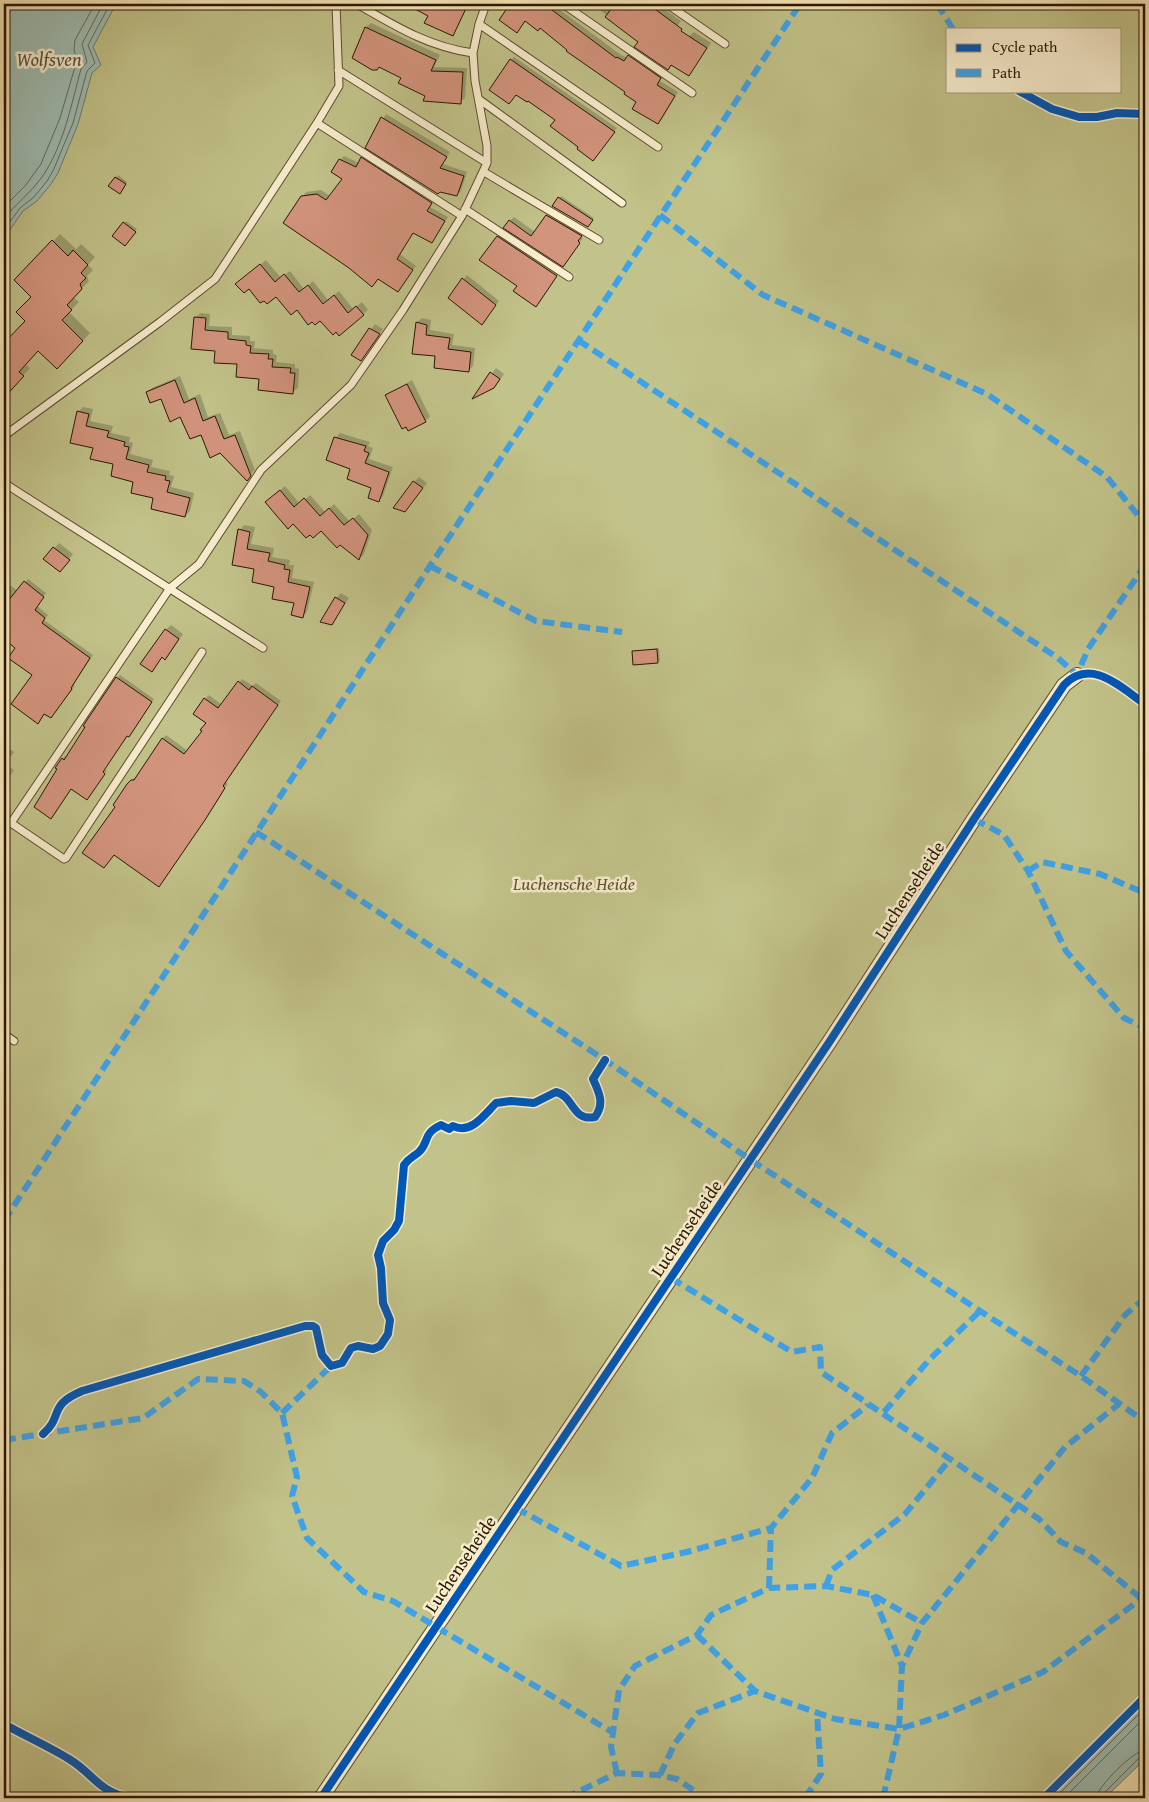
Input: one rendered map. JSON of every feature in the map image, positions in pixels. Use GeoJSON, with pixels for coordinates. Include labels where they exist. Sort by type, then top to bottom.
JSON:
{"type":"FeatureCollection","features":[{"type":"Feature","properties":{"kind":"street","name":"Luchenseheide"},"geometry":{"type":"LineString","coordinates":[[321,1798],[825,1049],[979,811],[1064,686],[1077,675]]}},
{"type":"Feature","properties":{"kind":"lane"},"geometry":{"type":"LineString","coordinates":[[4,436],[160,322],[215,279],[339,86],[336,4]]}},
{"type":"Feature","properties":{"kind":"lane"},"geometry":{"type":"LineString","coordinates":[[357,4],[402,31],[430,43],[473,53]]}},
{"type":"Feature","properties":{"kind":"lane"},"geometry":{"type":"LineString","coordinates":[[563,4],[692,93]]}},
{"type":"Feature","properties":{"kind":"lane"},"geometry":{"type":"LineString","coordinates":[[667,4],[725,44]]}},
{"type":"Feature","properties":{"kind":"lane"},"geometry":{"type":"LineString","coordinates":[[11,823],[170,588],[199,564],[261,470],[351,385],[403,310],[462,216],[487,163],[487,146],[473,53],[484,5]]}},
{"type":"Feature","properties":{"kind":"lane"},"geometry":{"type":"LineString","coordinates":[[479,24],[658,147]]}},
{"type":"Feature","properties":{"kind":"lane"},"geometry":{"type":"LineString","coordinates":[[338,70],[487,163]]}},
{"type":"Feature","properties":{"kind":"lane"},"geometry":{"type":"LineString","coordinates":[[480,100],[622,203]]}},
{"type":"Feature","properties":{"kind":"lane"},"geometry":{"type":"LineString","coordinates":[[317,123],[462,216]]}},
{"type":"Feature","properties":{"kind":"lane"},"geometry":{"type":"LineString","coordinates":[[484,172],[599,240]]}},
{"type":"Feature","properties":{"kind":"lane"},"geometry":{"type":"LineString","coordinates":[[465,209],[569,277]]}},
{"type":"Feature","properties":{"kind":"lane"},"geometry":{"type":"LineString","coordinates":[[4,483],[264,648]]}},
{"type":"Feature","properties":{"kind":"lane"},"geometry":{"type":"LineString","coordinates":[[4,818],[64,859],[66,858],[202,652]]}},
{"type":"Feature","properties":{"kind":"lane"},"geometry":{"type":"LineString","coordinates":[[4,1034],[14,1040]]}},
{"type":"Feature","properties":{"kind":"green space","name":"Luchensche Heide"},"geometry":{"type":"Polygon","coordinates":[[[4,4],[1145,4],[1145,1701],[1048,1798],[4,1798],[4,4]]]}},
{"type":"Feature","properties":{"kind":"water","name":"Wolfsven"},"geometry":{"type":"Polygon","coordinates":[[[4,4],[116,4],[93,47],[101,65],[92,73],[78,124],[58,173],[37,201],[23,211],[4,238],[4,4]]]}},
{"type":"Feature","properties":{"kind":"water"},"geometry":{"type":"Polygon","coordinates":[[[1145,1701],[1145,1759],[1105,1798],[1048,1798],[1145,1701]]]}},
{"type":"Feature","properties":{"kind":"building"},"geometry":{"type":"Polygon","coordinates":[[[406,4],[468,4],[453,36],[424,23],[428,16],[406,4]]]}},
{"type":"Feature","properties":{"kind":"building"},"geometry":{"type":"Polygon","coordinates":[[[510,4],[544,4],[616,58],[624,61],[628,55],[661,78],[657,85],[675,96],[658,124],[632,109],[636,102],[624,94],[625,92],[566,51],[540,28],[538,31],[525,21],[517,33],[499,20],[510,4]]]}},
{"type":"Feature","properties":{"kind":"building"},"geometry":{"type":"Polygon","coordinates":[[[615,4],[648,4],[682,29],[681,31],[707,48],[689,76],[671,65],[668,70],[634,47],[638,42],[605,17],[615,4]]]}},
{"type":"Feature","properties":{"kind":"building"},"geometry":{"type":"Polygon","coordinates":[[[365,27],[436,60],[431,71],[463,72],[461,104],[423,101],[425,96],[398,83],[401,78],[379,67],[377,70],[372,70],[352,58],[365,27]]]}},
{"type":"Feature","properties":{"kind":"building"},"geometry":{"type":"Polygon","coordinates":[[[510,59],[615,132],[593,161],[550,126],[555,120],[528,101],[516,95],[509,104],[489,90],[510,59]]]}},
{"type":"Feature","properties":{"kind":"building"},"geometry":{"type":"Polygon","coordinates":[[[381,117],[447,157],[440,168],[464,176],[457,196],[440,192],[438,194],[365,148],[381,117]]]}},
{"type":"Feature","properties":{"kind":"building"},"geometry":{"type":"Polygon","coordinates":[[[361,157],[432,203],[427,211],[445,221],[432,243],[413,233],[397,259],[413,270],[398,292],[378,279],[372,287],[349,268],[283,223],[301,196],[317,194],[326,200],[342,179],[331,172],[339,159],[356,167],[361,157]]]}},
{"type":"Feature","properties":{"kind":"building"},"geometry":{"type":"Polygon","coordinates":[[[115,177],[126,184],[120,194],[108,186],[115,177]]]}},
{"type":"Feature","properties":{"kind":"building"},"geometry":{"type":"Polygon","coordinates":[[[558,197],[593,220],[588,227],[552,206],[558,197]]]}},
{"type":"Feature","properties":{"kind":"building"},"geometry":{"type":"Polygon","coordinates":[[[546,215],[582,236],[578,241],[580,243],[563,267],[503,228],[509,220],[531,236],[546,215]]]}},
{"type":"Feature","properties":{"kind":"building"},"geometry":{"type":"Polygon","coordinates":[[[123,222],[136,232],[125,246],[112,236],[123,222]]]}},
{"type":"Feature","properties":{"kind":"building"},"geometry":{"type":"Polygon","coordinates":[[[497,236],[557,276],[536,307],[513,291],[517,286],[479,260],[497,236]]]}},
{"type":"Feature","properties":{"kind":"building"},"geometry":{"type":"Polygon","coordinates":[[[52,240],[68,256],[73,250],[88,265],[81,273],[86,278],[80,284],[82,289],[67,305],[72,310],[62,320],[83,341],[57,369],[38,351],[19,372],[24,376],[4,398],[4,343],[25,321],[16,312],[31,297],[14,280],[52,240]]]}},
{"type":"Feature","properties":{"kind":"building"},"geometry":{"type":"Polygon","coordinates":[[[260,264],[275,282],[284,274],[299,292],[308,285],[323,304],[334,295],[348,313],[356,306],[364,315],[339,336],[336,332],[333,335],[320,321],[315,325],[312,322],[308,325],[297,310],[291,315],[276,297],[267,304],[264,301],[260,303],[249,289],[244,293],[235,284],[260,264]]]}},
{"type":"Feature","properties":{"kind":"building"},"geometry":{"type":"Polygon","coordinates":[[[462,278],[496,305],[482,325],[448,298],[462,278]]]}},
{"type":"Feature","properties":{"kind":"building"},"geometry":{"type":"Polygon","coordinates":[[[194,317],[206,318],[205,330],[228,332],[228,339],[246,341],[246,345],[251,346],[250,353],[269,354],[268,359],[273,359],[272,367],[291,368],[290,373],[295,373],[293,394],[258,390],[259,379],[236,377],[237,364],[214,363],[215,351],[191,349],[194,317]]]}},
{"type":"Feature","properties":{"kind":"building"},"geometry":{"type":"Polygon","coordinates":[[[416,322],[427,325],[426,335],[450,338],[448,349],[471,352],[469,372],[434,368],[435,356],[412,354],[416,322]]]}},
{"type":"Feature","properties":{"kind":"building"},"geometry":{"type":"Polygon","coordinates":[[[369,328],[380,334],[361,361],[351,355],[369,328]]]}},
{"type":"Feature","properties":{"kind":"building"},"geometry":{"type":"Polygon","coordinates":[[[490,372],[500,379],[494,388],[472,399],[490,372]]]}},
{"type":"Feature","properties":{"kind":"building"},"geometry":{"type":"Polygon","coordinates":[[[175,380],[184,403],[195,398],[203,421],[215,416],[224,439],[235,435],[251,476],[247,481],[220,453],[210,458],[201,435],[190,439],[180,417],[170,422],[161,399],[150,403],[146,392],[175,380]]]}},
{"type":"Feature","properties":{"kind":"building"},"geometry":{"type":"Polygon","coordinates":[[[407,384],[426,422],[408,431],[406,427],[402,429],[385,395],[407,384]]]}},
{"type":"Feature","properties":{"kind":"building"},"geometry":{"type":"Polygon","coordinates":[[[77,411],[89,414],[86,426],[109,431],[107,437],[125,442],[124,446],[129,447],[126,459],[149,465],[147,472],[166,476],[165,480],[170,481],[167,492],[190,498],[185,517],[151,509],[153,498],[131,493],[133,482],[111,476],[113,464],[90,459],[93,448],[70,443],[77,411]]]}},
{"type":"Feature","properties":{"kind":"building"},"geometry":{"type":"Polygon","coordinates":[[[334,437],[366,446],[364,451],[369,453],[365,463],[389,472],[379,502],[368,498],[371,488],[347,479],[350,469],[326,460],[334,437]]]}},
{"type":"Feature","properties":{"kind":"building"},"geometry":{"type":"Polygon","coordinates":[[[413,481],[423,488],[405,512],[393,508],[413,481]]]}},
{"type":"Feature","properties":{"kind":"building"},"geometry":{"type":"Polygon","coordinates":[[[280,490],[294,507],[304,498],[320,516],[329,508],[344,525],[353,518],[368,535],[359,560],[340,545],[337,548],[321,531],[313,538],[310,535],[306,538],[293,524],[288,529],[265,502],[280,490]]]}},
{"type":"Feature","properties":{"kind":"building"},"geometry":{"type":"Polygon","coordinates":[[[238,529],[250,532],[247,549],[270,553],[268,561],[285,565],[284,569],[290,570],[288,582],[310,587],[303,618],[291,615],[294,603],[272,599],[274,587],[252,582],[254,569],[232,565],[238,529]]]}},
{"type":"Feature","properties":{"kind":"building"},"geometry":{"type":"Polygon","coordinates":[[[53,547],[70,560],[60,572],[43,559],[53,547]]]}},
{"type":"Feature","properties":{"kind":"building"},"geometry":{"type":"Polygon","coordinates":[[[24,581],[44,597],[35,610],[45,618],[42,623],[90,658],[72,689],[51,718],[44,714],[38,724],[11,704],[32,675],[8,658],[15,648],[4,639],[4,606],[24,581]]]}},
{"type":"Feature","properties":{"kind":"building"},"geometry":{"type":"Polygon","coordinates":[[[335,597],[345,603],[332,625],[320,622],[335,597]]]}},
{"type":"Feature","properties":{"kind":"building"},"geometry":{"type":"Polygon","coordinates":[[[165,629],[179,639],[165,660],[162,657],[152,672],[140,664],[165,629]]]}},
{"type":"Feature","properties":{"kind":"building"},"geometry":{"type":"Polygon","coordinates":[[[657,649],[658,663],[633,665],[632,651],[657,649]]]}},
{"type":"Feature","properties":{"kind":"building"},"geometry":{"type":"Polygon","coordinates":[[[116,677],[152,702],[103,772],[105,774],[87,800],[71,789],[51,819],[34,807],[57,769],[55,768],[62,758],[64,760],[85,727],[83,726],[116,677]]]}},
{"type":"Feature","properties":{"kind":"building"},"geometry":{"type":"Polygon","coordinates":[[[238,681],[249,690],[252,686],[278,705],[223,786],[225,788],[205,820],[159,887],[114,855],[104,868],[82,853],[115,807],[113,805],[127,784],[134,780],[162,738],[184,754],[206,723],[193,714],[204,698],[218,708],[238,681]]]}},
{"type":"Feature","properties":{"kind":"marked path"},"geometry":{"type":"LineString","coordinates":[[4,1221],[430,566],[800,4]]}},
{"type":"Feature","properties":{"kind":"marked path"},"geometry":{"type":"LineString","coordinates":[[937,4],[952,28]]}},
{"type":"Feature","properties":{"kind":"marked path"},"geometry":{"type":"LineString","coordinates":[[660,215],[763,295],[987,394],[1107,477],[1145,524]]}},
{"type":"Feature","properties":{"kind":"marked path"},"geometry":{"type":"LineString","coordinates":[[578,340],[1058,658],[1077,675],[1088,649],[1145,565]]}},
{"type":"Feature","properties":{"kind":"marked path"},"geometry":{"type":"LineString","coordinates":[[430,566],[536,621],[622,632]]}},
{"type":"Feature","properties":{"kind":"marked path"},"geometry":{"type":"LineString","coordinates":[[974,819],[1004,835],[1028,871],[1066,951],[1124,1018],[1145,1028]]}},
{"type":"Feature","properties":{"kind":"marked path"},"geometry":{"type":"LineString","coordinates":[[256,832],[605,1060],[751,1160],[1081,1376],[1145,1422]]}},
{"type":"Feature","properties":{"kind":"marked path"},"geometry":{"type":"LineString","coordinates":[[1028,871],[1042,862],[1100,874],[1145,893]]}},
{"type":"Feature","properties":{"kind":"marked path"},"geometry":{"type":"LineString","coordinates":[[671,1278],[792,1352],[820,1347],[821,1372],[1039,1519],[1061,1542],[1086,1553],[1142,1599]]}},
{"type":"Feature","properties":{"kind":"marked path"},"geometry":{"type":"LineString","coordinates":[[1081,1376],[1125,1315],[1145,1298]]}},
{"type":"Feature","properties":{"kind":"marked path"},"geometry":{"type":"LineString","coordinates":[[884,1412],[929,1360],[980,1311]]}},
{"type":"Feature","properties":{"kind":"marked path"},"geometry":{"type":"LineString","coordinates":[[282,1413],[331,1366]]}},
{"type":"Feature","properties":{"kind":"marked path"},"geometry":{"type":"LineString","coordinates":[[4,1440],[143,1418],[198,1379],[244,1381],[261,1392],[282,1413],[297,1477],[292,1496],[307,1538],[364,1592],[393,1601],[612,1732]]}},
{"type":"Feature","properties":{"kind":"marked path"},"geometry":{"type":"LineString","coordinates":[[883,1798],[899,1729],[902,1666],[922,1623],[1065,1447],[1119,1404]]}},
{"type":"Feature","properties":{"kind":"marked path"},"geometry":{"type":"LineString","coordinates":[[516,1508],[621,1566],[687,1552],[771,1528],[812,1478],[832,1433],[868,1405]]}},
{"type":"Feature","properties":{"kind":"marked path"},"geometry":{"type":"LineString","coordinates":[[826,1586],[832,1570],[905,1514],[951,1458]]}},
{"type":"Feature","properties":{"kind":"marked path"},"geometry":{"type":"LineString","coordinates":[[769,1588],[771,1528]]}},
{"type":"Feature","properties":{"kind":"marked path"},"geometry":{"type":"LineString","coordinates":[[617,1773],[611,1747],[619,1690],[635,1666],[697,1635],[711,1615],[769,1588],[826,1586],[873,1595],[922,1623]]}},
{"type":"Feature","properties":{"kind":"marked path"},"geometry":{"type":"LineString","coordinates":[[873,1595],[902,1666]]}},
{"type":"Feature","properties":{"kind":"marked path"},"geometry":{"type":"LineString","coordinates":[[697,1635],[755,1691],[835,1719],[899,1729],[944,1715],[1043,1672],[1145,1596]]}},
{"type":"Feature","properties":{"kind":"marked path"},"geometry":{"type":"LineString","coordinates":[[660,1775],[675,1743],[698,1713],[755,1691]]}},
{"type":"Feature","properties":{"kind":"marked path"},"geometry":{"type":"LineString","coordinates":[[805,1798],[821,1774],[817,1714]]}},
{"type":"Feature","properties":{"kind":"marked path"},"geometry":{"type":"LineString","coordinates":[[565,1798],[617,1773],[658,1775],[677,1779],[705,1798]]}},
{"type":"Feature","properties":{"kind":"cycle path"},"geometry":{"type":"LineString","coordinates":[[1021,92],[1052,109],[1079,117],[1097,117],[1117,113],[1145,114]]}},
{"type":"Feature","properties":{"kind":"cycle path"},"geometry":{"type":"LineString","coordinates":[[321,1798],[830,1041],[974,819],[1064,685],[1074,677],[1095,674],[1116,683],[1145,704]]}},
{"type":"Feature","properties":{"kind":"cycle path"},"geometry":{"type":"LineString","coordinates":[[43,1434],[53,1422],[60,1406],[71,1396],[82,1391],[305,1326],[316,1328],[322,1355],[331,1366],[342,1363],[351,1348],[358,1346],[373,1349],[380,1346],[388,1334],[390,1320],[383,1303],[381,1268],[378,1255],[383,1241],[394,1230],[399,1221],[404,1165],[419,1152],[431,1131],[435,1128],[441,1125],[449,1129],[453,1126],[460,1128],[472,1126],[496,1103],[511,1101],[534,1103],[556,1092],[562,1094],[582,1116],[587,1118],[595,1117],[600,1103],[599,1093],[593,1079],[605,1060]]}},
{"type":"Feature","properties":{"kind":"cycle path"},"geometry":{"type":"LineString","coordinates":[[1044,1798],[1145,1697]]}},
{"type":"Feature","properties":{"kind":"cycle path"},"geometry":{"type":"LineString","coordinates":[[4,1724],[69,1759],[103,1787],[130,1798]]}}]}
